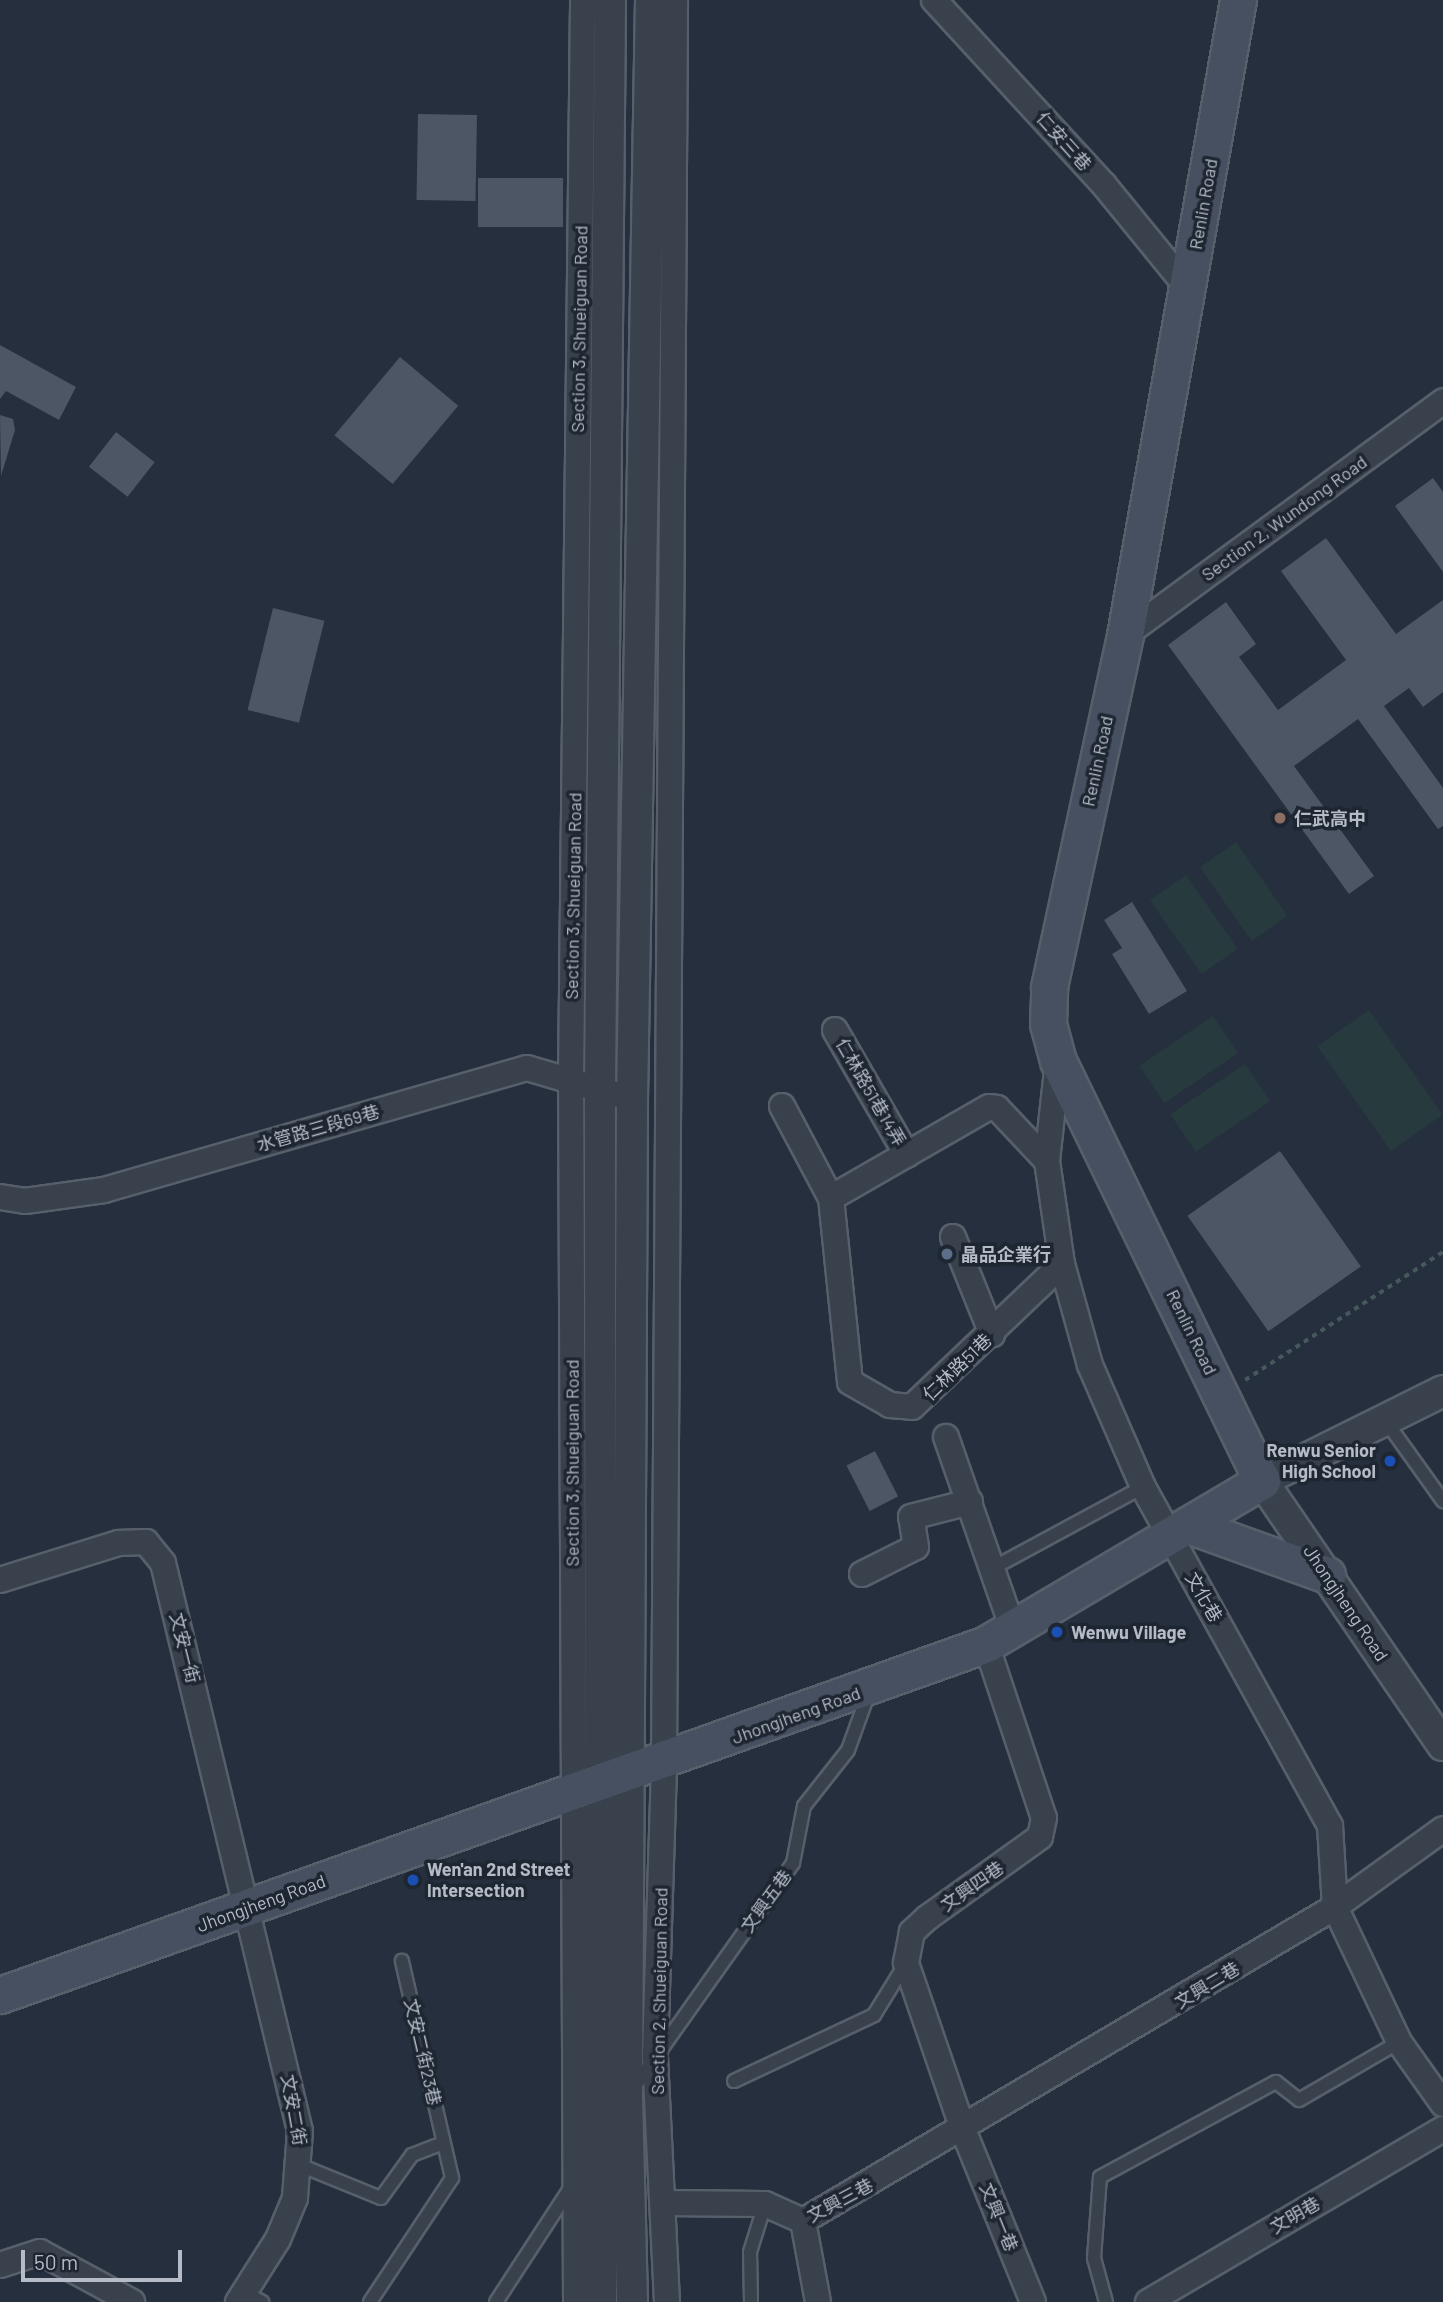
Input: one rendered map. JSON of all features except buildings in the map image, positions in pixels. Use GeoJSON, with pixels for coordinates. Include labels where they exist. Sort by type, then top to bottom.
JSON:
{"type":"FeatureCollection","features":[{"type":"Feature","properties":{"kind":"main road","name":"Renlin Road"},"geometry":{"type":"LineString","coordinates":[[1238,0],[1125,635],[1049,987],[1048,1024],[1058,1061],[1224,1394],[1262,1481]]}},
{"type":"Feature","properties":{"kind":"main road","name":"Jhongjheng Road"},"geometry":{"type":"LineString","coordinates":[[0,1995],[871,1688],[1000,1638],[1262,1481]]}},
{"type":"Feature","properties":{"kind":"main road"},"geometry":{"type":"LineString","coordinates":[[1179,1531],[1327,1575]]}},
{"type":"Feature","properties":{"kind":"street","name":"Section 3, Shueiguan Road"},"geometry":{"type":"LineString","coordinates":[[583,0],[571,1079],[617,1778]]}},
{"type":"Feature","properties":{"kind":"street","name":"Section 3, Shueiguan Road"},"geometry":{"type":"LineString","coordinates":[[610,0],[600,1087],[617,1778]]}},
{"type":"Feature","properties":{"kind":"street"},"geometry":{"type":"LineString","coordinates":[[576,2302],[572,2185],[617,1778],[651,0]]}},
{"type":"Feature","properties":{"kind":"street"},"geometry":{"type":"LineString","coordinates":[[601,2302],[597,2144],[617,1778],[675,0]]}},
{"type":"Feature","properties":{"kind":"street","name":"仁安三巷"},"geometry":{"type":"LineString","coordinates":[[934,0],[1104,185],[1188,288]]}},
{"type":"Feature","properties":{"kind":"street","name":"Section 2, Wundong Road"},"geometry":{"type":"LineString","coordinates":[[1125,635],[1443,401]]}},
{"type":"Feature","properties":{"kind":"street","name":"仁林路51巷14弄"},"geometry":{"type":"LineString","coordinates":[[835,1030],[907,1155]]}},
{"type":"Feature","properties":{"kind":"street","name":"文化巷"},"geometry":{"type":"LineString","coordinates":[[1058,1061],[1047,1161],[1062,1264],[1090,1365],[1143,1487],[1179,1531],[1330,1826],[1335,1907],[1399,2042],[1443,2104]]}},
{"type":"Feature","properties":{"kind":"street","name":"水管路三段69巷"},"geometry":{"type":"LineString","coordinates":[[0,1197],[25,1201],[104,1190],[527,1068],[600,1087],[632,1099]]}},
{"type":"Feature","properties":{"kind":"street","name":"仁林路51巷"},"geometry":{"type":"LineString","coordinates":[[782,1105],[831,1198],[850,1382],[890,1405],[912,1407],[992,1334],[1062,1264]]}},
{"type":"Feature","properties":{"kind":"street"},"geometry":{"type":"LineString","coordinates":[[831,1198],[989,1107],[998,1108],[1047,1161]]}},
{"type":"Feature","properties":{"kind":"street"},"geometry":{"type":"LineString","coordinates":[[953,1237],[992,1334]]}},
{"type":"Feature","properties":{"kind":"street"},"geometry":{"type":"LineString","coordinates":[[1262,1481],[1443,1391]]}},
{"type":"Feature","properties":{"kind":"street","name":"文興四巷"},"geometry":{"type":"LineString","coordinates":[[906,1963],[912,1932],[927,1918],[1041,1837],[1044,1818],[1000,1638],[993,1568],[946,1437]]}},
{"type":"Feature","properties":{"kind":"street","name":"Jhongjheng Road"},"geometry":{"type":"LineString","coordinates":[[1262,1481],[1443,1745]]}},
{"type":"Feature","properties":{"kind":"street"},"geometry":{"type":"LineString","coordinates":[[862,1574],[916,1547],[911,1517],[970,1502]]}},
{"type":"Feature","properties":{"kind":"street","name":"文安一街"},"geometry":{"type":"LineString","coordinates":[[0,1580],[119,1543],[146,1542],[163,1563],[250,1907]]}},
{"type":"Feature","properties":{"kind":"street","name":"Section 2, Shueiguan Road"},"geometry":{"type":"LineString","coordinates":[[617,1778],[655,2054],[665,2203],[667,2302]]}},
{"type":"Feature","properties":{"kind":"street","name":"Section 2, Shueiguan Road"},"geometry":{"type":"LineString","coordinates":[[617,1778],[632,2302]]}},
{"type":"Feature","properties":{"kind":"street","name":"文興二巷"},"geometry":{"type":"LineString","coordinates":[[964,2132],[1335,1907],[1443,1829]]}},
{"type":"Feature","properties":{"kind":"street","name":"文安二街"},"geometry":{"type":"LineString","coordinates":[[248,2299],[278,2239],[302,2166],[300,2132],[250,1907]]}},
{"type":"Feature","properties":{"kind":"street"},"geometry":{"type":"LineString","coordinates":[[906,1963],[964,2132]]}},
{"type":"Feature","properties":{"kind":"street","name":"文明巷"},"geometry":{"type":"LineString","coordinates":[[1153,2301],[1443,2129]]}},
{"type":"Feature","properties":{"kind":"street","name":"文興三巷"},"geometry":{"type":"LineString","coordinates":[[665,2203],[765,2204],[803,2221],[964,2132]]}},
{"type":"Feature","properties":{"kind":"street","name":"文興一巷"},"geometry":{"type":"LineString","coordinates":[[964,2132],[1033,2302]]}},
{"type":"Feature","properties":{"kind":"street"},"geometry":{"type":"LineString","coordinates":[[803,2221],[818,2302]]}},
{"type":"Feature","properties":{"kind":"street"},"geometry":{"type":"LineString","coordinates":[[0,2265],[40,2252],[132,2302]]}},
{"type":"Feature","properties":{"kind":"lane"},"geometry":{"type":"LineString","coordinates":[[1385,1420],[1443,1501]]}},
{"type":"Feature","properties":{"kind":"lane"},"geometry":{"type":"LineString","coordinates":[[993,1568],[1143,1487]]}},
{"type":"Feature","properties":{"kind":"lane","name":"文興五巷"},"geometry":{"type":"LineString","coordinates":[[496,2302],[655,2054],[793,1863],[804,1806],[848,1750],[871,1688]]}},
{"type":"Feature","properties":{"kind":"lane","name":"文安二街23巷"},"geometry":{"type":"LineString","coordinates":[[370,2302],[452,2178],[402,1961]]}},
{"type":"Feature","properties":{"kind":"lane"},"geometry":{"type":"LineString","coordinates":[[734,2081],[874,2015],[906,1963]]}},
{"type":"Feature","properties":{"kind":"lane"},"geometry":{"type":"LineString","coordinates":[[1107,2302],[1094,2258],[1100,2178],[1276,2082],[1299,2100],[1399,2042]]}},
{"type":"Feature","properties":{"kind":"lane"},"geometry":{"type":"LineString","coordinates":[[302,2166],[381,2197],[412,2155],[443,2143]]}},
{"type":"Feature","properties":{"kind":"lane"},"geometry":{"type":"LineString","coordinates":[[751,2302],[750,2252],[765,2204]]}},
{"type":"Feature","properties":{"kind":"path"},"geometry":{"type":"LineString","coordinates":[[1224,1394],[1443,1252]]}},
{"type":"Feature","properties":{"kind":"green space"},"geometry":{"type":"Polygon","coordinates":[[[1236,842],[1288,916],[1252,941],[1200,867],[1236,842]]]}},
{"type":"Feature","properties":{"kind":"green space"},"geometry":{"type":"Polygon","coordinates":[[[1186,875],[1238,949],[1202,974],[1150,900],[1186,875]]]}},
{"type":"Feature","properties":{"kind":"green space"},"geometry":{"type":"Polygon","coordinates":[[[1369,1010],[1442,1115],[1391,1151],[1317,1046],[1369,1010]]]}},
{"type":"Feature","properties":{"kind":"green space"},"geometry":{"type":"Polygon","coordinates":[[[1213,1016],[1238,1053],[1164,1103],[1139,1066],[1213,1016]]]}},
{"type":"Feature","properties":{"kind":"green space"},"geometry":{"type":"Polygon","coordinates":[[[1245,1064],[1270,1101],[1196,1152],[1170,1114],[1245,1064]]]}},
{"type":"Feature","properties":{"kind":"place","name":"仁武高中"},"geometry":{"type":"Point","coordinates":[1280,818]}},
{"type":"Feature","properties":{"kind":"place","name":"晶品企業行"},"geometry":{"type":"Point","coordinates":[947,1254]}},
{"type":"Feature","properties":{"kind":"place","name":"Renwu Senior High School"},"geometry":{"type":"Point","coordinates":[1390,1461]}},
{"type":"Feature","properties":{"kind":"place","name":"Wenwu Village"},"geometry":{"type":"Point","coordinates":[1057,1632]}},
{"type":"Feature","properties":{"kind":"place","name":"Wen'an 2nd Street Intersection"},"geometry":{"type":"Point","coordinates":[413,1880]}}]}
